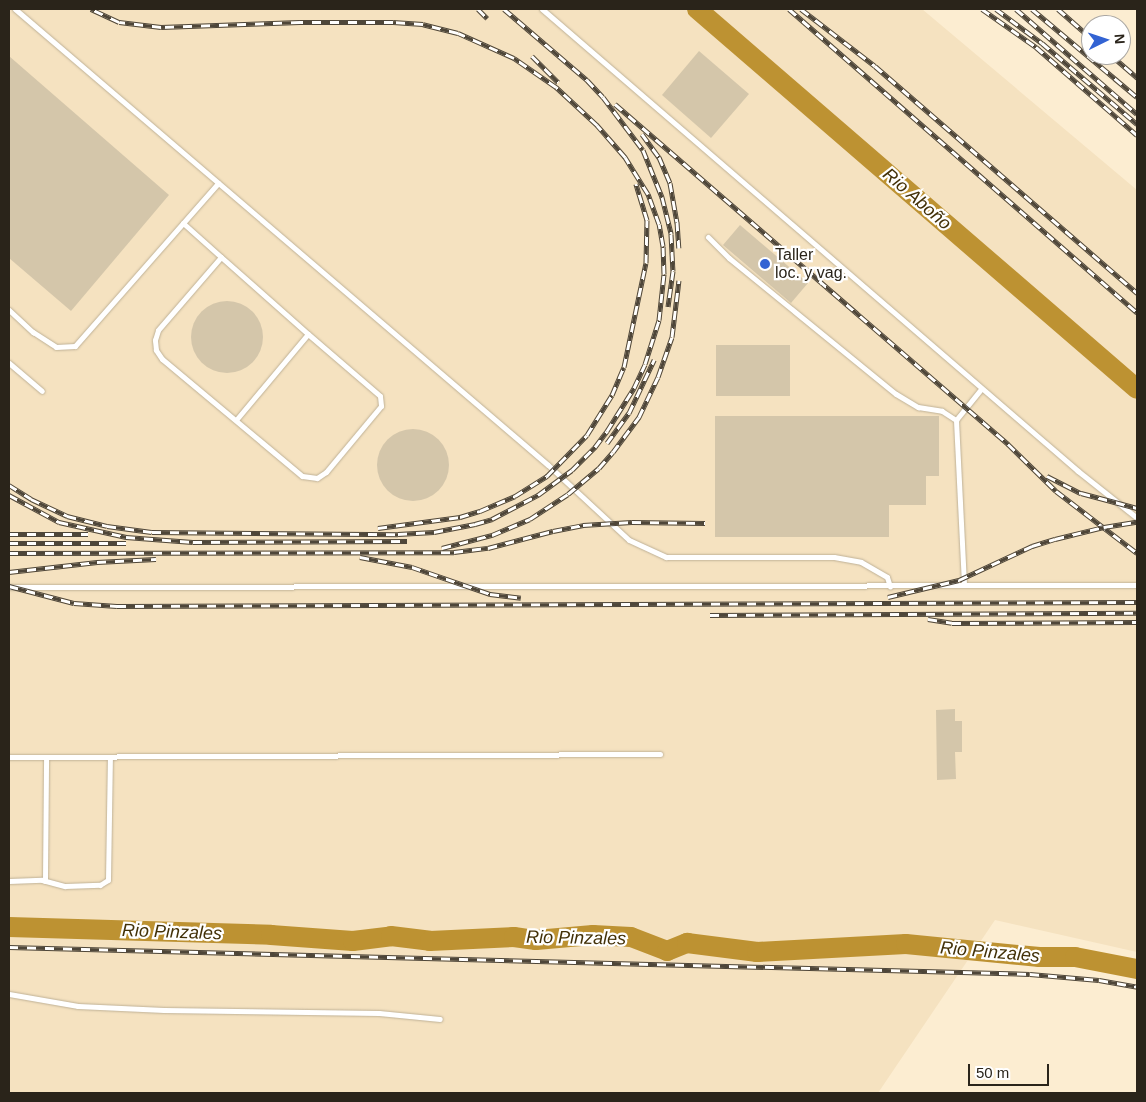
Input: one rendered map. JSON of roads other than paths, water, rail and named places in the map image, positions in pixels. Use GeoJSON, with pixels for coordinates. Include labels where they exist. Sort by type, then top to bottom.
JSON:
{"type":"FeatureCollection","features":[{"type":"Feature","properties":{"kind":"lane"},"geometry":{"type":"LineString","coordinates":[[15,9],[548,465],[629,540],[666,557],[834,557],[852,560],[861,562],[887,577],[890,587]]}},
{"type":"Feature","properties":{"kind":"lane"},"geometry":{"type":"LineString","coordinates":[[542,9],[981,389],[1137,518]]}},
{"type":"Feature","properties":{"kind":"lane"},"geometry":{"type":"LineString","coordinates":[[9,310],[33,332],[56,347],[75,346],[218,183]]}},
{"type":"Feature","properties":{"kind":"lane"},"geometry":{"type":"LineString","coordinates":[[183,223],[380,396],[381,406],[326,472],[317,478],[302,476],[162,359],[156,350],[155,340],[158,330],[221,257]]}},
{"type":"Feature","properties":{"kind":"lane"},"geometry":{"type":"LineString","coordinates":[[708,237],[737,265],[896,394],[918,407],[942,411],[956,420]]}},
{"type":"Feature","properties":{"kind":"lane"},"geometry":{"type":"LineString","coordinates":[[236,420],[308,334]]}},
{"type":"Feature","properties":{"kind":"lane"},"geometry":{"type":"LineString","coordinates":[[9,363],[42,392]]}},
{"type":"Feature","properties":{"kind":"lane"},"geometry":{"type":"LineString","coordinates":[[964,584],[956,420],[981,389]]}},
{"type":"Feature","properties":{"kind":"lane"},"geometry":{"type":"LineString","coordinates":[[9,587],[890,587],[964,584],[1137,586]]}},
{"type":"Feature","properties":{"kind":"lane"},"geometry":{"type":"LineString","coordinates":[[9,757],[660,754]]}},
{"type":"Feature","properties":{"kind":"lane"},"geometry":{"type":"LineString","coordinates":[[45,881],[46,757]]}},
{"type":"Feature","properties":{"kind":"lane"},"geometry":{"type":"LineString","coordinates":[[9,881],[45,881],[65,886],[100,885],[108,880],[110,757]]}},
{"type":"Feature","properties":{"kind":"lane"},"geometry":{"type":"LineString","coordinates":[[9,994],[78,1006],[174,1010],[379,1013],[440,1019]]}},
{"type":"Feature","properties":{"kind":"waterway","name":"Rio Aboño"},"geometry":{"type":"LineString","coordinates":[[697,9],[1137,389]]}},
{"type":"Feature","properties":{"kind":"waterway","name":"Rio Pinzales"},"geometry":{"type":"LineString","coordinates":[[9,927],[271,935],[353,941],[391,936],[430,941],[514,937],[536,940],[593,935],[631,937],[667,951],[687,943],[757,952],[906,944],[1039,957],[1075,957],[1137,969]]}},
{"type":"Feature","properties":{"kind":"railway"},"geometry":{"type":"LineString","coordinates":[[9,485],[31,499],[67,516],[107,526],[152,532],[398,534],[434,532],[475,524],[492,519],[538,495],[572,470],[595,447],[634,388],[645,364],[659,320],[664,274],[663,246],[659,224],[648,194],[625,157],[597,125],[556,87],[514,58],[458,33],[423,24],[393,22],[300,22],[161,27],[119,22],[91,9]]}},
{"type":"Feature","properties":{"kind":"railway"},"geometry":{"type":"LineString","coordinates":[[478,9],[487,18]]}},
{"type":"Feature","properties":{"kind":"railway"},"geometry":{"type":"LineString","coordinates":[[504,9],[587,80],[603,97],[643,150],[662,197],[671,234],[673,271],[668,307]]}},
{"type":"Feature","properties":{"kind":"railway"},"geometry":{"type":"LineString","coordinates":[[789,9],[1137,313]]}},
{"type":"Feature","properties":{"kind":"railway"},"geometry":{"type":"LineString","coordinates":[[801,9],[875,66],[1137,293]]}},
{"type":"Feature","properties":{"kind":"railway"},"geometry":{"type":"LineString","coordinates":[[982,9],[1036,47],[1137,135]]}},
{"type":"Feature","properties":{"kind":"railway"},"geometry":{"type":"LineString","coordinates":[[996,9],[1042,43],[1137,124]]}},
{"type":"Feature","properties":{"kind":"railway"},"geometry":{"type":"LineString","coordinates":[[1016,9],[1137,114]]}},
{"type":"Feature","properties":{"kind":"railway"},"geometry":{"type":"LineString","coordinates":[[1032,9],[1137,97]]}},
{"type":"Feature","properties":{"kind":"railway"},"geometry":{"type":"LineString","coordinates":[[1058,9],[1081,29]]}},
{"type":"Feature","properties":{"kind":"railway"},"geometry":{"type":"LineString","coordinates":[[532,56],[558,82]]}},
{"type":"Feature","properties":{"kind":"railway"},"geometry":{"type":"LineString","coordinates":[[1122,65],[1137,78]]}},
{"type":"Feature","properties":{"kind":"railway"},"geometry":{"type":"LineString","coordinates":[[615,104],[1008,444],[1056,491],[1137,553]]}},
{"type":"Feature","properties":{"kind":"railway"},"geometry":{"type":"LineString","coordinates":[[642,134],[659,157],[670,183],[677,222],[679,248]]}},
{"type":"Feature","properties":{"kind":"railway"},"geometry":{"type":"LineString","coordinates":[[378,528],[460,517],[480,511],[515,496],[547,476],[587,435],[612,395],[624,367],[646,263],[647,220],[636,184]]}},
{"type":"Feature","properties":{"kind":"railway"},"geometry":{"type":"LineString","coordinates":[[442,548],[492,535],[530,519],[568,494],[599,468],[639,417],[658,377],[672,337],[679,280]]}},
{"type":"Feature","properties":{"kind":"railway"},"geometry":{"type":"LineString","coordinates":[[607,443],[629,413],[654,360]]}},
{"type":"Feature","properties":{"kind":"railway"},"geometry":{"type":"LineString","coordinates":[[1047,476],[1081,493],[1137,508]]}},
{"type":"Feature","properties":{"kind":"railway"},"geometry":{"type":"LineString","coordinates":[[9,495],[59,522],[126,537],[193,542],[407,541]]}},
{"type":"Feature","properties":{"kind":"railway"},"geometry":{"type":"LineString","coordinates":[[9,553],[454,552],[488,548],[583,525],[632,522],[705,523]]}},
{"type":"Feature","properties":{"kind":"railway"},"geometry":{"type":"LineString","coordinates":[[888,597],[959,580],[1032,546],[1055,539],[1104,527],[1137,522]]}},
{"type":"Feature","properties":{"kind":"railway"},"geometry":{"type":"LineString","coordinates":[[9,534],[88,534]]}},
{"type":"Feature","properties":{"kind":"railway"},"geometry":{"type":"LineString","coordinates":[[9,543],[126,543]]}},
{"type":"Feature","properties":{"kind":"railway"},"geometry":{"type":"LineString","coordinates":[[360,557],[412,567],[490,594],[521,598]]}},
{"type":"Feature","properties":{"kind":"railway"},"geometry":{"type":"LineString","coordinates":[[9,572],[97,562],[156,559]]}},
{"type":"Feature","properties":{"kind":"railway"},"geometry":{"type":"LineString","coordinates":[[9,586],[74,603],[117,606],[1137,602]]}},
{"type":"Feature","properties":{"kind":"railway"},"geometry":{"type":"LineString","coordinates":[[710,615],[1137,613]]}},
{"type":"Feature","properties":{"kind":"railway"},"geometry":{"type":"LineString","coordinates":[[928,619],[952,623],[1137,622]]}},
{"type":"Feature","properties":{"kind":"railway"},"geometry":{"type":"LineString","coordinates":[[9,947],[1030,974],[1099,980],[1137,987]]}},
{"type":"Feature","properties":{"kind":"place","name":"Taller loc. y vag."},"geometry":{"type":"Point","coordinates":[765,264]}}]}
